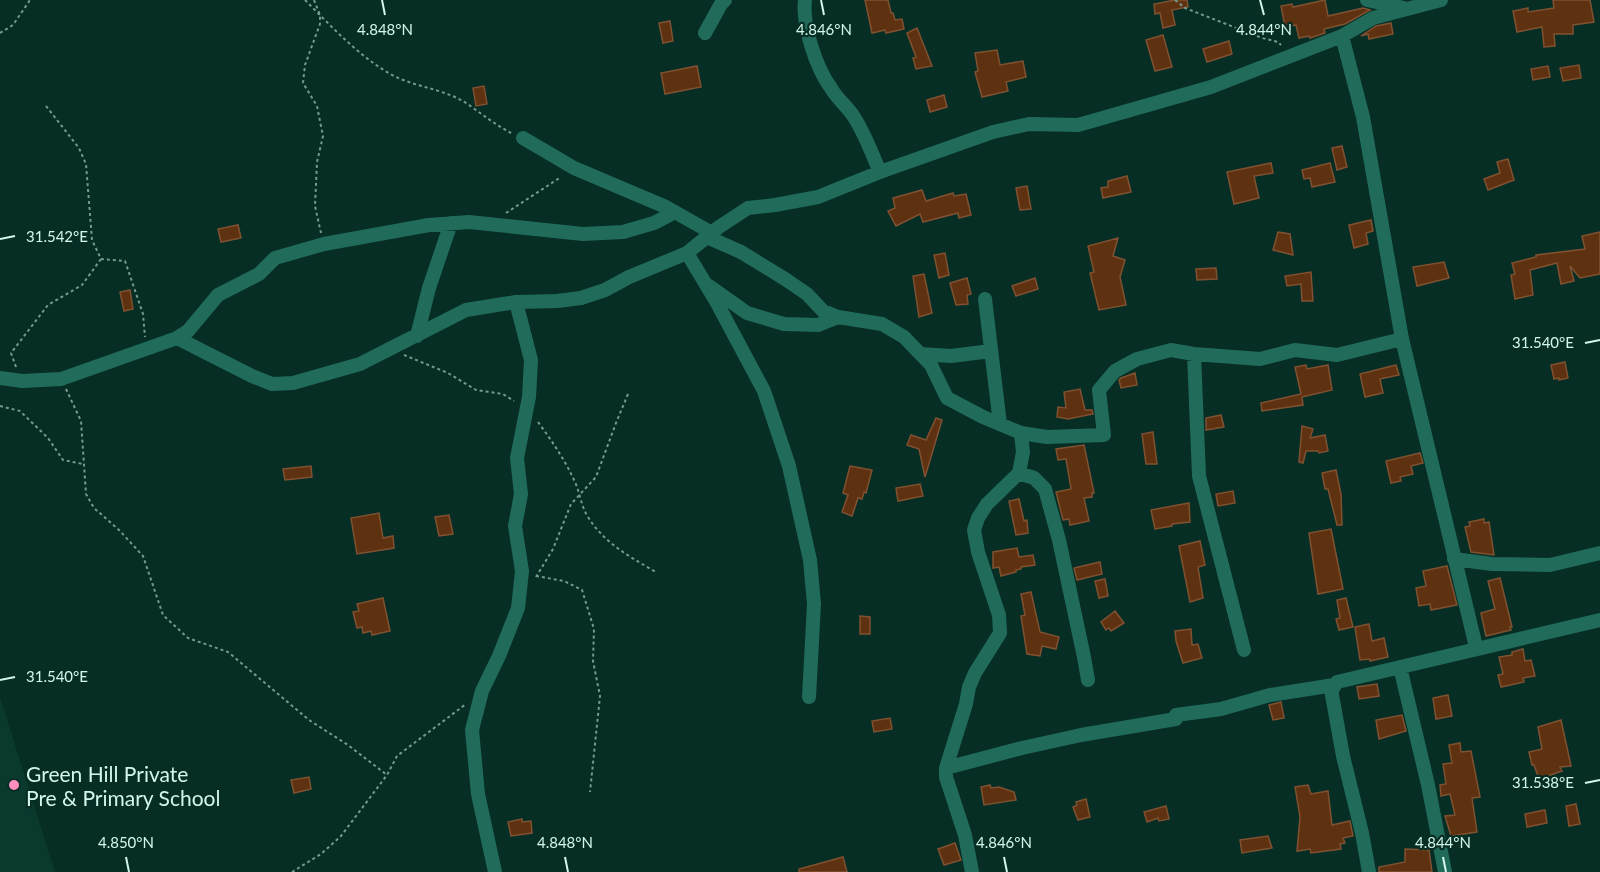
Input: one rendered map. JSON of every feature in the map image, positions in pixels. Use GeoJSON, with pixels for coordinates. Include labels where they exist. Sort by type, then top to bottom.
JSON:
{"type":"FeatureCollection","features":[{"type":"Feature","properties":{"kind":"street"},"geometry":{"type":"LineString","coordinates":[[705,33],[725,0]]}},
{"type":"Feature","properties":{"kind":"street"},"geometry":{"type":"LineString","coordinates":[[805,0],[804,12],[819,64],[828,85],[842,105],[853,115],[880,172]]}},
{"type":"Feature","properties":{"kind":"street"},"geometry":{"type":"LineString","coordinates":[[1367,0],[1412,4]]}},
{"type":"Feature","properties":{"kind":"street"},"geometry":{"type":"LineString","coordinates":[[177,338],[272,384],[293,383],[360,364],[466,310],[516,302],[581,298],[605,290],[628,277],[687,253],[748,208],[818,197],[951,146],[1011,128],[1043,123],[1078,125],[1211,87],[1342,36],[1374,18],[1412,4],[1441,0]]}},
{"type":"Feature","properties":{"kind":"street"},"geometry":{"type":"LineString","coordinates":[[1342,36],[1363,117],[1402,339],[1476,647]]}},
{"type":"Feature","properties":{"kind":"street"},"geometry":{"type":"LineString","coordinates":[[517,136],[574,168],[675,212],[785,279],[807,294],[823,311],[838,317],[882,324],[904,337],[931,365],[947,398],[1021,433],[1047,438],[1104,435],[1099,390],[1115,371],[1137,359],[1171,350],[1260,359],[1295,350],[1337,355],[1402,339]]}},
{"type":"Feature","properties":{"kind":"street"},"geometry":{"type":"LineString","coordinates":[[0,378],[22,381],[60,379],[177,338],[188,331],[218,295],[259,274],[275,258],[324,244],[419,226],[451,223],[491,223],[583,234],[623,232],[675,212]]}},
{"type":"Feature","properties":{"kind":"street"},"geometry":{"type":"LineString","coordinates":[[417,336],[429,288],[451,223]]}},
{"type":"Feature","properties":{"kind":"street"},"geometry":{"type":"LineString","coordinates":[[687,253],[764,391],[789,466],[810,560],[814,604],[809,697]]}},
{"type":"Feature","properties":{"kind":"street"},"geometry":{"type":"LineString","coordinates":[[705,283],[747,313],[784,324],[818,325],[838,317]]}},
{"type":"Feature","properties":{"kind":"street"},"geometry":{"type":"LineString","coordinates":[[985,299],[1000,424]]}},
{"type":"Feature","properties":{"kind":"street"},"geometry":{"type":"LineString","coordinates":[[495,872],[478,794],[472,730],[482,691],[518,608],[522,571],[515,526],[521,495],[517,458],[529,397],[531,360],[516,302]]}},
{"type":"Feature","properties":{"kind":"street"},"geometry":{"type":"LineString","coordinates":[[920,354],[951,356],[991,351]]}},
{"type":"Feature","properties":{"kind":"street"},"geometry":{"type":"LineString","coordinates":[[1194,354],[1198,476],[1244,650]]}},
{"type":"Feature","properties":{"kind":"street"},"geometry":{"type":"LineString","coordinates":[[972,872],[964,835],[946,777],[946,768],[969,687],[1000,633],[999,615],[978,552],[974,530],[987,504],[1018,473],[1023,452],[1021,433]]}},
{"type":"Feature","properties":{"kind":"street"},"geometry":{"type":"LineString","coordinates":[[1018,473],[1034,478],[1045,489],[1059,540],[1088,680]]}},
{"type":"Feature","properties":{"kind":"street"},"geometry":{"type":"LineString","coordinates":[[1454,559],[1492,564],[1550,565],[1600,554]]}},
{"type":"Feature","properties":{"kind":"street"},"geometry":{"type":"LineString","coordinates":[[946,768],[1081,735],[1221,709],[1270,695],[1334,685],[1337,682],[1476,647],[1600,620]]}},
{"type":"Feature","properties":{"kind":"street"},"geometry":{"type":"LineString","coordinates":[[1400,667],[1428,785],[1445,872]]}},
{"type":"Feature","properties":{"kind":"street"},"geometry":{"type":"LineString","coordinates":[[1334,685],[1332,694],[1342,756],[1362,833],[1368,872]]}},
{"type":"Feature","properties":{"kind":"path"},"geometry":{"type":"LineString","coordinates":[[0,33],[13,25],[30,0]]}},
{"type":"Feature","properties":{"kind":"path"},"geometry":{"type":"LineString","coordinates":[[305,0],[378,66],[415,85],[445,93],[469,104],[478,113],[517,136]]}},
{"type":"Feature","properties":{"kind":"path"},"geometry":{"type":"LineString","coordinates":[[314,0],[320,15],[320,24],[305,65],[303,83],[317,106],[323,136],[317,162],[315,206],[324,244]]}},
{"type":"Feature","properties":{"kind":"path"},"geometry":{"type":"LineString","coordinates":[[1175,0],[1185,8],[1278,42],[1291,56]]}},
{"type":"Feature","properties":{"kind":"path"},"geometry":{"type":"LineString","coordinates":[[46,106],[79,148],[86,164],[92,240],[101,259]]}},
{"type":"Feature","properties":{"kind":"path"},"geometry":{"type":"LineString","coordinates":[[491,223],[564,174]]}},
{"type":"Feature","properties":{"kind":"path"},"geometry":{"type":"LineString","coordinates":[[101,259],[125,261],[143,314],[145,349]]}},
{"type":"Feature","properties":{"kind":"path"},"geometry":{"type":"LineString","coordinates":[[22,381],[11,353],[48,305],[82,285],[101,259]]}},
{"type":"Feature","properties":{"kind":"path"},"geometry":{"type":"LineString","coordinates":[[60,379],[81,421],[84,433],[83,464],[86,494],[94,508],[143,556],[163,615],[188,638],[228,652],[309,720],[348,745],[387,775]]}},
{"type":"Feature","properties":{"kind":"path"},"geometry":{"type":"LineString","coordinates":[[532,584],[553,549],[571,504],[596,477],[628,394]]}},
{"type":"Feature","properties":{"kind":"path"},"geometry":{"type":"LineString","coordinates":[[0,406],[20,411],[48,438],[63,460],[83,464]]}},
{"type":"Feature","properties":{"kind":"path"},"geometry":{"type":"LineString","coordinates":[[522,571],[564,581],[582,590],[594,629],[593,662],[600,696],[590,792]]}},
{"type":"Feature","properties":{"kind":"path"},"geometry":{"type":"LineString","coordinates":[[292,872],[321,854],[341,836],[387,775],[397,756],[482,691]]}},
{"type":"Feature","properties":{"kind":"shaded area","name":"Green Hill Private Pre & Primary School"},"geometry":{"type":"Polygon","coordinates":[[[0,697],[55,872],[0,872],[0,697]]]}},
{"type":"Feature","properties":{"kind":"building"},"geometry":{"type":"Polygon","coordinates":[[[865,0],[888,0],[891,13],[895,20],[902,19],[904,29],[872,33],[865,0]]]}},
{"type":"Feature","properties":{"kind":"building"},"geometry":{"type":"Polygon","coordinates":[[[1187,0],[1188,7],[1172,10],[1175,25],[1163,28],[1160,13],[1155,14],[1154,4],[1187,0]]]}},
{"type":"Feature","properties":{"kind":"building"},"geometry":{"type":"Polygon","coordinates":[[[1325,0],[1328,16],[1363,8],[1370,10],[1345,24],[1324,29],[1325,33],[1310,38],[1309,36],[1299,38],[1296,25],[1285,27],[1281,6],[1292,4],[1293,7],[1325,0]]]}},
{"type":"Feature","properties":{"kind":"building"},"geometry":{"type":"Polygon","coordinates":[[[1553,0],[1590,0],[1594,22],[1573,25],[1573,34],[1554,34],[1555,46],[1544,47],[1542,27],[1517,32],[1513,11],[1528,8],[1528,12],[1554,8],[1553,0]]]}},
{"type":"Feature","properties":{"kind":"building"},"geometry":{"type":"Polygon","coordinates":[[[670,21],[673,41],[663,43],[659,23],[670,21]]]}},
{"type":"Feature","properties":{"kind":"building"},"geometry":{"type":"Polygon","coordinates":[[[1391,23],[1393,34],[1369,39],[1368,34],[1361,36],[1376,26],[1391,23]]]}},
{"type":"Feature","properties":{"kind":"building"},"geometry":{"type":"Polygon","coordinates":[[[917,28],[932,66],[916,69],[913,58],[916,57],[907,33],[917,28]]]}},
{"type":"Feature","properties":{"kind":"building"},"geometry":{"type":"Polygon","coordinates":[[[1163,35],[1172,67],[1155,71],[1146,40],[1163,35]]]}},
{"type":"Feature","properties":{"kind":"building"},"geometry":{"type":"Polygon","coordinates":[[[1229,41],[1232,54],[1207,62],[1203,49],[1229,41]]]}},
{"type":"Feature","properties":{"kind":"building"},"geometry":{"type":"Polygon","coordinates":[[[997,50],[1000,65],[1023,61],[1026,77],[1006,82],[1008,91],[982,97],[975,72],[978,71],[975,53],[997,50]]]}},
{"type":"Feature","properties":{"kind":"building"},"geometry":{"type":"Polygon","coordinates":[[[1579,65],[1581,78],[1563,81],[1560,68],[1579,65]]]}},
{"type":"Feature","properties":{"kind":"building"},"geometry":{"type":"Polygon","coordinates":[[[697,66],[701,87],[665,94],[661,73],[697,66]]]}},
{"type":"Feature","properties":{"kind":"building"},"geometry":{"type":"Polygon","coordinates":[[[1548,66],[1550,77],[1533,80],[1531,69],[1548,66]]]}},
{"type":"Feature","properties":{"kind":"building"},"geometry":{"type":"Polygon","coordinates":[[[484,86],[487,104],[476,106],[473,88],[484,86]]]}},
{"type":"Feature","properties":{"kind":"building"},"geometry":{"type":"Polygon","coordinates":[[[944,95],[947,107],[930,112],[927,100],[944,95]]]}},
{"type":"Feature","properties":{"kind":"building"},"geometry":{"type":"Polygon","coordinates":[[[1342,146],[1347,167],[1337,170],[1332,148],[1342,146]]]}},
{"type":"Feature","properties":{"kind":"building"},"geometry":{"type":"Polygon","coordinates":[[[1508,159],[1514,180],[1488,190],[1484,179],[1500,173],[1497,162],[1508,159]]]}},
{"type":"Feature","properties":{"kind":"building"},"geometry":{"type":"Polygon","coordinates":[[[1271,163],[1273,173],[1254,176],[1259,198],[1234,204],[1227,172],[1271,163]]]}},
{"type":"Feature","properties":{"kind":"building"},"geometry":{"type":"Polygon","coordinates":[[[1330,163],[1335,182],[1312,187],[1310,178],[1304,179],[1302,170],[1330,163]]]}},
{"type":"Feature","properties":{"kind":"building"},"geometry":{"type":"Polygon","coordinates":[[[1127,176],[1131,192],[1103,198],[1101,188],[1108,187],[1108,181],[1127,176]]]}},
{"type":"Feature","properties":{"kind":"building"},"geometry":{"type":"Polygon","coordinates":[[[1027,186],[1031,209],[1020,210],[1016,188],[1027,186]]]}},
{"type":"Feature","properties":{"kind":"building"},"geometry":{"type":"Polygon","coordinates":[[[922,190],[926,201],[953,193],[954,196],[966,194],[971,215],[959,218],[958,213],[923,222],[920,214],[896,226],[888,211],[895,208],[893,198],[922,190]]]}},
{"type":"Feature","properties":{"kind":"building"},"geometry":{"type":"Polygon","coordinates":[[[1371,220],[1373,231],[1366,233],[1368,244],[1354,248],[1349,225],[1371,220]]]}},
{"type":"Feature","properties":{"kind":"building"},"geometry":{"type":"Polygon","coordinates":[[[238,225],[241,238],[221,242],[218,229],[238,225]]]}},
{"type":"Feature","properties":{"kind":"building"},"geometry":{"type":"Polygon","coordinates":[[[1278,232],[1290,234],[1293,255],[1273,250],[1278,232]]]}},
{"type":"Feature","properties":{"kind":"building"},"geometry":{"type":"Polygon","coordinates":[[[1600,232],[1600,274],[1580,278],[1570,266],[1574,281],[1561,284],[1557,263],[1530,270],[1533,295],[1515,299],[1511,275],[1515,274],[1512,263],[1536,257],[1536,255],[1585,249],[1582,236],[1600,232]]]}},
{"type":"Feature","properties":{"kind":"building"},"geometry":{"type":"Polygon","coordinates":[[[1118,238],[1113,256],[1125,260],[1120,277],[1126,305],[1099,310],[1090,273],[1094,272],[1088,246],[1118,238]]]}},
{"type":"Feature","properties":{"kind":"building"},"geometry":{"type":"Polygon","coordinates":[[[945,253],[949,275],[939,278],[934,255],[945,253]]]}},
{"type":"Feature","properties":{"kind":"building"},"geometry":{"type":"Polygon","coordinates":[[[1444,262],[1449,278],[1417,286],[1413,267],[1444,262]]]}},
{"type":"Feature","properties":{"kind":"building"},"geometry":{"type":"Polygon","coordinates":[[[1216,268],[1217,279],[1197,280],[1196,269],[1216,268]]]}},
{"type":"Feature","properties":{"kind":"building"},"geometry":{"type":"Polygon","coordinates":[[[1311,272],[1313,301],[1302,301],[1301,284],[1287,286],[1285,276],[1311,272]]]}},
{"type":"Feature","properties":{"kind":"building"},"geometry":{"type":"Polygon","coordinates":[[[924,274],[932,313],[919,317],[913,276],[924,274]]]}},
{"type":"Feature","properties":{"kind":"building"},"geometry":{"type":"Polygon","coordinates":[[[967,278],[971,294],[967,295],[968,304],[956,305],[950,283],[967,278]]]}},
{"type":"Feature","properties":{"kind":"building"},"geometry":{"type":"Polygon","coordinates":[[[1035,278],[1038,289],[1016,296],[1012,286],[1035,278]]]}},
{"type":"Feature","properties":{"kind":"building"},"geometry":{"type":"Polygon","coordinates":[[[130,290],[133,309],[124,311],[120,292],[130,290]]]}},
{"type":"Feature","properties":{"kind":"building"},"geometry":{"type":"Polygon","coordinates":[[[1565,362],[1568,378],[1554,379],[1551,365],[1565,362]]]}},
{"type":"Feature","properties":{"kind":"building"},"geometry":{"type":"Polygon","coordinates":[[[1306,365],[1307,369],[1328,365],[1332,390],[1302,397],[1303,405],[1262,411],[1261,403],[1301,394],[1295,367],[1306,365]]]}},
{"type":"Feature","properties":{"kind":"building"},"geometry":{"type":"Polygon","coordinates":[[[1396,365],[1399,375],[1380,379],[1383,393],[1365,397],[1360,374],[1396,365]]]}},
{"type":"Feature","properties":{"kind":"building"},"geometry":{"type":"Polygon","coordinates":[[[1135,373],[1137,385],[1121,388],[1119,380],[1135,373]]]}},
{"type":"Feature","properties":{"kind":"building"},"geometry":{"type":"Polygon","coordinates":[[[1080,389],[1085,410],[1092,410],[1093,414],[1068,419],[1057,417],[1058,407],[1066,408],[1064,392],[1080,389]]]}},
{"type":"Feature","properties":{"kind":"building"},"geometry":{"type":"Polygon","coordinates":[[[1221,415],[1224,427],[1206,430],[1206,418],[1221,415]]]}},
{"type":"Feature","properties":{"kind":"building"},"geometry":{"type":"Polygon","coordinates":[[[936,418],[942,420],[925,477],[919,449],[907,445],[911,435],[926,440],[936,418]]]}},
{"type":"Feature","properties":{"kind":"building"},"geometry":{"type":"Polygon","coordinates":[[[1302,426],[1313,429],[1310,438],[1325,435],[1328,451],[1319,453],[1318,451],[1306,451],[1303,463],[1299,462],[1302,426]]]}},
{"type":"Feature","properties":{"kind":"building"},"geometry":{"type":"Polygon","coordinates":[[[1153,432],[1157,464],[1146,464],[1142,434],[1153,432]]]}},
{"type":"Feature","properties":{"kind":"building"},"geometry":{"type":"Polygon","coordinates":[[[1084,445],[1094,493],[1092,497],[1084,498],[1089,521],[1070,525],[1069,519],[1063,520],[1056,492],[1071,489],[1066,459],[1058,460],[1056,449],[1084,445]]]}},
{"type":"Feature","properties":{"kind":"building"},"geometry":{"type":"Polygon","coordinates":[[[1420,453],[1423,463],[1411,466],[1413,474],[1400,477],[1401,481],[1391,483],[1386,461],[1420,453]]]}},
{"type":"Feature","properties":{"kind":"building"},"geometry":{"type":"Polygon","coordinates":[[[311,466],[312,477],[285,480],[283,469],[311,466]]]}},
{"type":"Feature","properties":{"kind":"building"},"geometry":{"type":"Polygon","coordinates":[[[850,466],[872,470],[866,493],[864,492],[862,499],[858,498],[852,516],[842,512],[848,495],[843,493],[850,466]]]}},
{"type":"Feature","properties":{"kind":"building"},"geometry":{"type":"Polygon","coordinates":[[[1336,470],[1341,494],[1342,525],[1337,525],[1322,473],[1336,470]]]}},
{"type":"Feature","properties":{"kind":"building"},"geometry":{"type":"Polygon","coordinates":[[[920,484],[923,496],[898,501],[896,488],[920,484]]]}},
{"type":"Feature","properties":{"kind":"building"},"geometry":{"type":"Polygon","coordinates":[[[1233,491],[1235,503],[1218,506],[1216,494],[1233,491]]]}},
{"type":"Feature","properties":{"kind":"building"},"geometry":{"type":"Polygon","coordinates":[[[1019,499],[1024,521],[1027,520],[1028,533],[1016,535],[1009,501],[1019,499]]]}},
{"type":"Feature","properties":{"kind":"building"},"geometry":{"type":"Polygon","coordinates":[[[1189,503],[1190,522],[1155,529],[1151,510],[1189,503]]]}},
{"type":"Feature","properties":{"kind":"building"},"geometry":{"type":"Polygon","coordinates":[[[379,513],[383,538],[393,536],[394,548],[357,554],[351,518],[379,513]]]}},
{"type":"Feature","properties":{"kind":"building"},"geometry":{"type":"Polygon","coordinates":[[[449,515],[453,534],[439,536],[435,517],[449,515]]]}},
{"type":"Feature","properties":{"kind":"building"},"geometry":{"type":"Polygon","coordinates":[[[1484,519],[1484,523],[1489,522],[1494,555],[1471,552],[1465,527],[1470,526],[1469,522],[1484,519]]]}},
{"type":"Feature","properties":{"kind":"building"},"geometry":{"type":"Polygon","coordinates":[[[1331,529],[1343,589],[1318,594],[1309,533],[1331,529]]]}},
{"type":"Feature","properties":{"kind":"building"},"geometry":{"type":"Polygon","coordinates":[[[1200,541],[1205,565],[1198,567],[1203,598],[1190,602],[1179,546],[1200,541]]]}},
{"type":"Feature","properties":{"kind":"building"},"geometry":{"type":"Polygon","coordinates":[[[1017,548],[1019,557],[1033,555],[1035,565],[1021,567],[1016,572],[1001,576],[999,567],[993,568],[993,552],[1017,548]]]}},
{"type":"Feature","properties":{"kind":"building"},"geometry":{"type":"Polygon","coordinates":[[[1100,562],[1102,574],[1077,580],[1074,568],[1100,562]]]}},
{"type":"Feature","properties":{"kind":"building"},"geometry":{"type":"Polygon","coordinates":[[[1447,566],[1457,605],[1431,610],[1430,604],[1419,606],[1416,588],[1426,586],[1423,571],[1447,566]]]}},
{"type":"Feature","properties":{"kind":"building"},"geometry":{"type":"Polygon","coordinates":[[[1500,578],[1512,627],[1510,627],[1511,630],[1486,636],[1481,613],[1495,609],[1488,581],[1500,578]]]}},
{"type":"Feature","properties":{"kind":"building"},"geometry":{"type":"Polygon","coordinates":[[[1105,579],[1108,596],[1099,598],[1095,581],[1105,579]]]}},
{"type":"Feature","properties":{"kind":"building"},"geometry":{"type":"Polygon","coordinates":[[[1031,592],[1040,632],[1059,637],[1056,649],[1042,646],[1040,656],[1027,654],[1021,616],[1025,615],[1021,594],[1031,592]]]}},
{"type":"Feature","properties":{"kind":"building"},"geometry":{"type":"Polygon","coordinates":[[[383,598],[390,631],[372,635],[371,631],[363,633],[362,627],[357,628],[353,612],[359,611],[357,604],[383,598]]]}},
{"type":"Feature","properties":{"kind":"building"},"geometry":{"type":"Polygon","coordinates":[[[1346,598],[1353,627],[1339,630],[1336,619],[1340,618],[1337,600],[1346,598]]]}},
{"type":"Feature","properties":{"kind":"building"},"geometry":{"type":"Polygon","coordinates":[[[1115,611],[1124,623],[1111,631],[1109,628],[1106,630],[1101,622],[1115,611]]]}},
{"type":"Feature","properties":{"kind":"building"},"geometry":{"type":"Polygon","coordinates":[[[860,616],[870,617],[870,634],[860,634],[860,616]]]}},
{"type":"Feature","properties":{"kind":"building"},"geometry":{"type":"Polygon","coordinates":[[[1369,624],[1372,641],[1384,638],[1388,657],[1370,661],[1370,659],[1360,660],[1355,627],[1369,624]]]}},
{"type":"Feature","properties":{"kind":"building"},"geometry":{"type":"Polygon","coordinates":[[[1191,629],[1192,645],[1198,644],[1202,658],[1183,663],[1175,631],[1191,629]]]}},
{"type":"Feature","properties":{"kind":"building"},"geometry":{"type":"Polygon","coordinates":[[[1523,649],[1525,661],[1531,660],[1535,676],[1523,678],[1524,682],[1501,687],[1498,675],[1503,674],[1499,657],[1512,655],[1512,652],[1523,649]]]}},
{"type":"Feature","properties":{"kind":"building"},"geometry":{"type":"Polygon","coordinates":[[[1377,684],[1379,696],[1359,699],[1357,687],[1377,684]]]}},
{"type":"Feature","properties":{"kind":"building"},"geometry":{"type":"Polygon","coordinates":[[[1448,695],[1452,716],[1436,719],[1433,698],[1448,695]]]}},
{"type":"Feature","properties":{"kind":"building"},"geometry":{"type":"Polygon","coordinates":[[[1281,702],[1284,718],[1273,720],[1269,705],[1281,702]]]}},
{"type":"Feature","properties":{"kind":"building"},"geometry":{"type":"Polygon","coordinates":[[[1402,715],[1406,731],[1379,739],[1376,720],[1402,715]]]}},
{"type":"Feature","properties":{"kind":"building"},"geometry":{"type":"Polygon","coordinates":[[[890,718],[892,729],[874,732],[872,721],[890,718]]]}},
{"type":"Feature","properties":{"kind":"building"},"geometry":{"type":"Polygon","coordinates":[[[1561,720],[1571,766],[1560,767],[1562,771],[1539,779],[1529,752],[1542,749],[1538,727],[1561,720]]]}},
{"type":"Feature","properties":{"kind":"building"},"geometry":{"type":"Polygon","coordinates":[[[1460,743],[1461,752],[1471,751],[1480,797],[1472,798],[1477,832],[1451,836],[1445,816],[1455,815],[1450,794],[1441,796],[1440,785],[1446,784],[1443,764],[1452,763],[1449,745],[1460,743]]]}},
{"type":"Feature","properties":{"kind":"building"},"geometry":{"type":"Polygon","coordinates":[[[309,777],[311,789],[294,793],[291,780],[309,777]]]}},
{"type":"Feature","properties":{"kind":"building"},"geometry":{"type":"Polygon","coordinates":[[[990,785],[991,788],[999,787],[1014,792],[1016,800],[984,805],[981,787],[990,785]]]}},
{"type":"Feature","properties":{"kind":"building"},"geometry":{"type":"Polygon","coordinates":[[[1308,785],[1311,794],[1328,791],[1332,825],[1350,821],[1353,836],[1343,838],[1345,843],[1340,844],[1341,849],[1311,853],[1310,849],[1297,851],[1300,817],[1295,787],[1308,785]]]}},
{"type":"Feature","properties":{"kind":"building"},"geometry":{"type":"Polygon","coordinates":[[[1086,799],[1090,817],[1078,820],[1073,807],[1077,805],[1076,802],[1086,799]]]}},
{"type":"Feature","properties":{"kind":"building"},"geometry":{"type":"Polygon","coordinates":[[[1576,804],[1580,824],[1569,826],[1566,806],[1576,804]]]}},
{"type":"Feature","properties":{"kind":"building"},"geometry":{"type":"Polygon","coordinates":[[[1166,806],[1169,819],[1159,821],[1158,818],[1147,822],[1144,812],[1166,806]]]}},
{"type":"Feature","properties":{"kind":"building"},"geometry":{"type":"Polygon","coordinates":[[[1545,810],[1547,823],[1527,827],[1525,814],[1545,810]]]}},
{"type":"Feature","properties":{"kind":"building"},"geometry":{"type":"Polygon","coordinates":[[[522,819],[522,822],[531,821],[532,833],[511,836],[508,822],[522,819]]]}},
{"type":"Feature","properties":{"kind":"building"},"geometry":{"type":"Polygon","coordinates":[[[1268,836],[1272,848],[1242,853],[1240,840],[1268,836]]]}},
{"type":"Feature","properties":{"kind":"building"},"geometry":{"type":"Polygon","coordinates":[[[955,843],[961,860],[944,865],[938,849],[955,843]]]}},
{"type":"Feature","properties":{"kind":"building"},"geometry":{"type":"Polygon","coordinates":[[[1405,849],[1429,850],[1432,872],[1379,872],[1379,867],[1405,862],[1405,849]]]}},
{"type":"Feature","properties":{"kind":"building"},"geometry":{"type":"Polygon","coordinates":[[[843,857],[847,872],[799,872],[799,869],[843,857]]]}},
{"type":"Feature","properties":{"kind":"place","name":"Green Hill Private Pre & Primary School"},"geometry":{"type":"Point","coordinates":[14,785]}}]}
